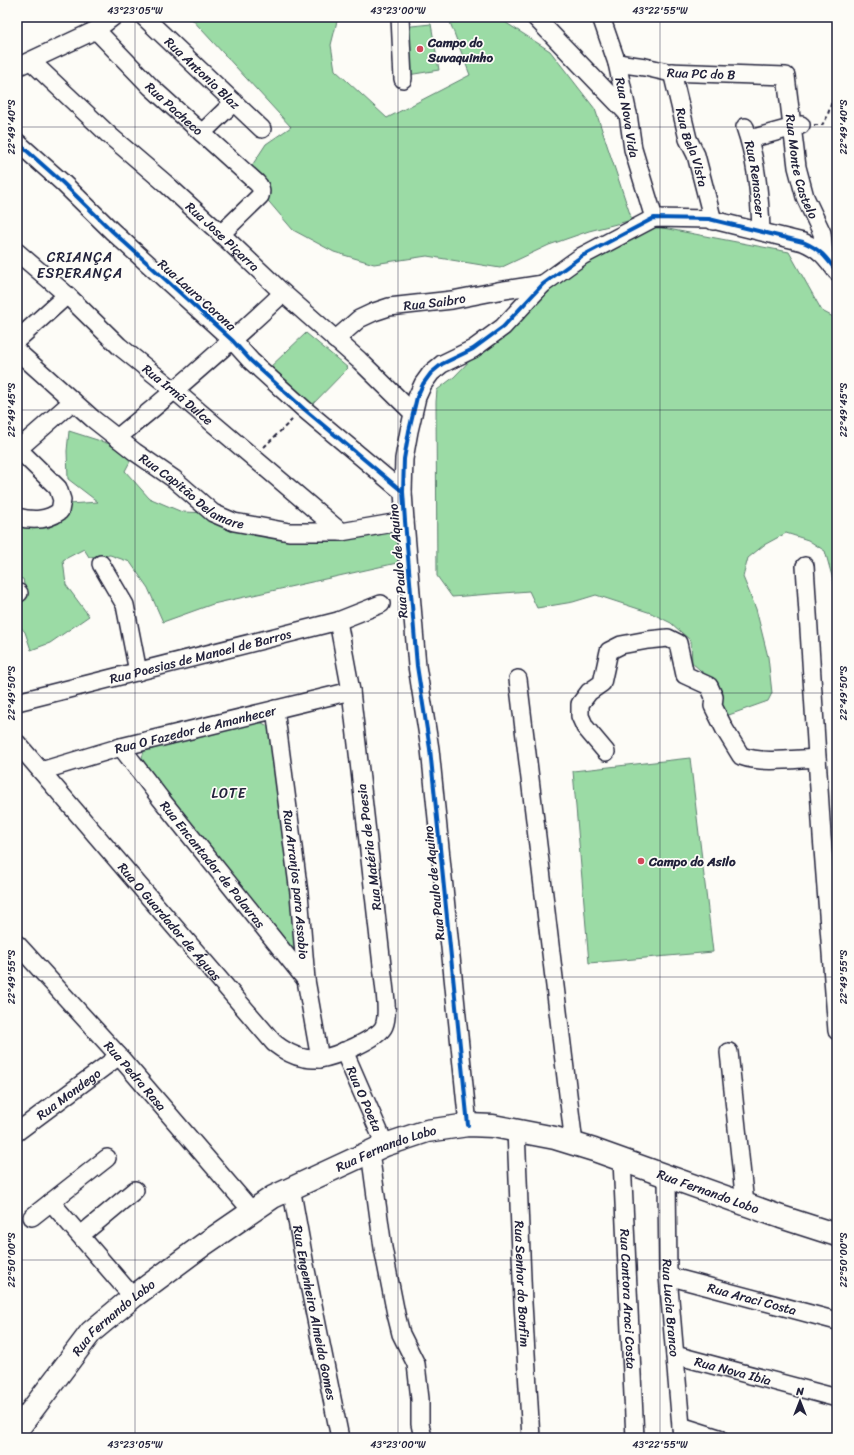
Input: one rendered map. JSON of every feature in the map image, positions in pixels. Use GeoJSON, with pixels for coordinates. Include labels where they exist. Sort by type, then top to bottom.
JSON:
{"type":"FeatureCollection","features":[{"type":"Feature","properties":{"kind":"main road","name":"Rua Fernando Lobo"},"geometry":{"type":"LineString","coordinates":[[17,1430],[91,1332],[133,1296],[252,1210],[273,1197],[291,1187],[377,1149],[426,1131],[468,1125],[493,1126],[574,1144],[781,1217],[837,1235]]}},
{"type":"Feature","properties":{"kind":"street"},"geometry":{"type":"LineString","coordinates":[[24,64],[96,30],[113,17]]}},
{"type":"Feature","properties":{"kind":"street","name":"Rua Antonio Blaz"},"geometry":{"type":"LineString","coordinates":[[144,17],[262,129]]}},
{"type":"Feature","properties":{"kind":"street"},"geometry":{"type":"LineString","coordinates":[[400,17],[402,79]]}},
{"type":"Feature","properties":{"kind":"street"},"geometry":{"type":"LineString","coordinates":[[535,17],[628,114]]}},
{"type":"Feature","properties":{"kind":"street","name":"Rua Nova Vida"},"geometry":{"type":"LineString","coordinates":[[601,17],[617,63],[628,114],[633,149],[654,218]]}},
{"type":"Feature","properties":{"kind":"street","name":"Rua Pacheco"},"geometry":{"type":"LineString","coordinates":[[96,30],[151,87],[257,182],[262,189],[260,196],[221,234]]}},
{"type":"Feature","properties":{"kind":"street","name":"Rua PC do B"},"geometry":{"type":"LineString","coordinates":[[617,63],[672,72],[786,76]]}},
{"type":"Feature","properties":{"kind":"street","name":"Rua Jose Piçarra"},"geometry":{"type":"LineString","coordinates":[[24,64],[166,183],[283,293],[359,360],[412,413]]}},
{"type":"Feature","properties":{"kind":"street","name":"Rua Bela Vista"},"geometry":{"type":"LineString","coordinates":[[672,72],[688,139],[696,155],[713,221]]}},
{"type":"Feature","properties":{"kind":"street","name":"Rua Monte Castelo"},"geometry":{"type":"LineString","coordinates":[[786,76],[796,126],[797,167],[805,197],[822,233],[824,254]]}},
{"type":"Feature","properties":{"kind":"street"},"geometry":{"type":"LineString","coordinates":[[202,133],[234,102]]}},
{"type":"Feature","properties":{"kind":"street","name":"Rua Renascer"},"geometry":{"type":"LineString","coordinates":[[761,232],[760,196],[748,133],[796,126]]}},
{"type":"Feature","properties":{"kind":"street","name":"Rua Lauro Corona"},"geometry":{"type":"LineString","coordinates":[[17,142],[63,183],[112,232],[233,341],[251,361],[304,409],[403,492]]}},
{"type":"Feature","properties":{"kind":"street","name":"Rua Paulo de Aquino"},"geometry":{"type":"LineString","coordinates":[[468,1125],[432,765],[417,666],[403,492],[404,459],[412,413],[423,384],[431,373],[442,364],[473,349],[499,331],[543,284],[582,256],[654,218],[713,221],[803,242],[824,254],[837,272]]}},
{"type":"Feature","properties":{"kind":"street","name":"Rua Irmã Dulce"},"geometry":{"type":"LineString","coordinates":[[17,252],[67,295],[119,346],[175,391],[341,532]]}},
{"type":"Feature","properties":{"kind":"street","name":"Rua Saibro"},"geometry":{"type":"LineString","coordinates":[[335,340],[359,319],[389,307],[452,300],[543,284]]}},
{"type":"Feature","properties":{"kind":"street"},"geometry":{"type":"LineString","coordinates":[[117,438],[233,341],[283,293]]}},
{"type":"Feature","properties":{"kind":"street"},"geometry":{"type":"LineString","coordinates":[[17,340],[67,295]]}},
{"type":"Feature","properties":{"kind":"street","name":"Rua Capitão Delamare"},"geometry":{"type":"LineString","coordinates":[[17,352],[117,438],[174,479],[213,513],[234,522],[289,532],[341,532],[405,521]]}},
{"type":"Feature","properties":{"kind":"street"},"geometry":{"type":"LineString","coordinates":[[17,517],[30,520],[52,517],[60,511],[62,500],[58,488],[17,449],[73,401]]}},
{"type":"Feature","properties":{"kind":"street"},"geometry":{"type":"LineString","coordinates":[[101,564],[125,605],[138,672]]}},
{"type":"Feature","properties":{"kind":"street"},"geometry":{"type":"LineString","coordinates":[[805,566],[817,758],[837,1031]]}},
{"type":"Feature","properties":{"kind":"street","name":"Rua Poesias de Manoel de Barros"},"geometry":{"type":"LineString","coordinates":[[17,702],[338,621],[381,604]]}},
{"type":"Feature","properties":{"kind":"street","name":"Rua Matéria de Poesia"},"geometry":{"type":"LineString","coordinates":[[338,621],[373,825],[386,992],[384,1026],[376,1036],[344,1051]]}},
{"type":"Feature","properties":{"kind":"street"},"geometry":{"type":"LineString","coordinates":[[606,752],[585,727],[580,716],[580,704],[589,692],[602,682],[610,651],[621,645],[668,638],[678,643],[685,675],[710,686],[714,697],[713,706],[725,730],[741,756],[749,759],[782,760],[817,758]]}},
{"type":"Feature","properties":{"kind":"street"},"geometry":{"type":"LineString","coordinates":[[518,679],[574,1144]]}},
{"type":"Feature","properties":{"kind":"street","name":"Rua O Fazedor de Amanhecer"},"geometry":{"type":"LineString","coordinates":[[40,771],[121,747],[351,691]]}},
{"type":"Feature","properties":{"kind":"street","name":"Rua Arranjos para Assobio"},"geometry":{"type":"LineString","coordinates":[[275,709],[299,893],[306,980],[320,1059]]}},
{"type":"Feature","properties":{"kind":"street","name":"Rua O Guardador de Águas"},"geometry":{"type":"LineString","coordinates":[[17,743],[274,1043],[288,1054],[304,1059],[320,1059],[344,1051]]}},
{"type":"Feature","properties":{"kind":"street","name":"Rua Encantador de Palavras"},"geometry":{"type":"LineString","coordinates":[[121,747],[306,980]]}},
{"type":"Feature","properties":{"kind":"street","name":"Rua Pedra Rasa"},"geometry":{"type":"LineString","coordinates":[[17,944],[119,1056],[252,1210]]}},
{"type":"Feature","properties":{"kind":"street","name":"Rua O Poeta"},"geometry":{"type":"LineString","coordinates":[[344,1051],[377,1149],[383,1248],[401,1334],[416,1364],[419,1380],[420,1424],[423,1438]]}},
{"type":"Feature","properties":{"kind":"street"},"geometry":{"type":"LineString","coordinates":[[729,1052],[745,1204]]}},
{"type":"Feature","properties":{"kind":"street","name":"Rua Mondego"},"geometry":{"type":"LineString","coordinates":[[17,1132],[119,1056]]}},
{"type":"Feature","properties":{"kind":"street","name":"Rua Senhor do Bonfim"},"geometry":{"type":"LineString","coordinates":[[516,1130],[523,1303],[531,1438]]}},
{"type":"Feature","properties":{"kind":"street"},"geometry":{"type":"LineString","coordinates":[[32,1217],[107,1158]]}},
{"type":"Feature","properties":{"kind":"street","name":"Rua Cantora Araci Costa"},"geometry":{"type":"LineString","coordinates":[[622,1160],[635,1438]]}},
{"type":"Feature","properties":{"kind":"street","name":"Rua Lucia Branco"},"geometry":{"type":"LineString","coordinates":[[667,1176],[668,1276],[681,1432]]}},
{"type":"Feature","properties":{"kind":"street","name":"Rua Engenheiro Almeida Gomes"},"geometry":{"type":"LineString","coordinates":[[291,1187],[305,1265],[340,1438]]}},
{"type":"Feature","properties":{"kind":"street"},"geometry":{"type":"LineString","coordinates":[[81,1235],[135,1190]]}},
{"type":"Feature","properties":{"kind":"street"},"geometry":{"type":"LineString","coordinates":[[51,1202],[133,1296]]}},
{"type":"Feature","properties":{"kind":"street","name":"Rua Araci Costa"},"geometry":{"type":"LineString","coordinates":[[668,1276],[837,1321]]}},
{"type":"Feature","properties":{"kind":"street","name":"Rua Nova Ibia"},"geometry":{"type":"LineString","coordinates":[[675,1355],[837,1398]]}},
{"type":"Feature","properties":{"kind":"street"},"geometry":{"type":"LineString","coordinates":[[681,1432],[719,1438]]}},
{"type":"Feature","properties":{"kind":"path"},"geometry":{"type":"LineString","coordinates":[[796,126],[822,125],[827,117],[837,86]]}},
{"type":"Feature","properties":{"kind":"path"},"geometry":{"type":"LineString","coordinates":[[253,457],[304,409]]}},
{"type":"Feature","properties":{"kind":"green space"},"geometry":{"type":"Polygon","coordinates":[[[190,17],[338,17],[331,45],[335,70],[387,118],[470,75],[448,17],[497,17],[550,51],[595,109],[632,220],[589,231],[549,245],[500,268],[427,256],[374,264],[334,252],[293,230],[264,196],[251,167],[266,144],[291,127],[190,17]]]}},
{"type":"Feature","properties":{"kind":"green space","name":"Campo do Suvaquinho"},"geometry":{"type":"Polygon","coordinates":[[[431,24],[439,70],[408,75],[402,27],[431,24]]]}},
{"type":"Feature","properties":{"kind":"green space"},"geometry":{"type":"Polygon","coordinates":[[[642,224],[789,252],[822,311],[837,319],[837,594],[825,551],[808,540],[786,533],[764,545],[748,558],[743,577],[756,609],[768,657],[772,693],[768,701],[726,716],[715,683],[692,663],[691,641],[671,623],[651,613],[596,595],[573,602],[537,608],[529,591],[452,597],[437,576],[437,390],[454,377],[532,296],[642,224]]]}},
{"type":"Feature","properties":{"kind":"green space"},"geometry":{"type":"Polygon","coordinates":[[[306,333],[348,368],[308,409],[267,370],[306,333]]]}},
{"type":"Feature","properties":{"kind":"green space"},"geometry":{"type":"Polygon","coordinates":[[[69,431],[135,452],[125,471],[149,498],[182,512],[213,513],[289,532],[386,525],[402,540],[397,563],[213,604],[163,622],[148,588],[130,562],[110,555],[89,557],[84,549],[63,560],[66,585],[89,616],[50,643],[31,650],[25,632],[17,623],[17,596],[26,595],[23,579],[17,578],[17,526],[49,528],[69,504],[98,502],[68,479],[67,451],[69,431]]]}},
{"type":"Feature","properties":{"kind":"green space"},"geometry":{"type":"Polygon","coordinates":[[[258,721],[270,727],[298,948],[290,950],[141,761],[144,751],[258,721]]]}},
{"type":"Feature","properties":{"kind":"green space","name":"Campo do Asilo"},"geometry":{"type":"Polygon","coordinates":[[[690,758],[713,952],[589,963],[573,771],[690,758]]]}},
{"type":"Feature","properties":{"kind":"cycle path"},"geometry":{"type":"LineString","coordinates":[[17,142],[233,341],[251,361],[304,409],[403,492]]}},
{"type":"Feature","properties":{"kind":"cycle path"},"geometry":{"type":"LineString","coordinates":[[468,1125],[430,749],[417,666],[405,521],[403,492],[404,459],[417,397],[423,384],[431,373],[442,364],[473,349],[503,327],[543,284],[582,256],[654,218],[709,219],[803,242],[822,254],[837,272]]}},
{"type":"Feature","properties":{"kind":"place","name":"Campo do Suvaquinho"},"geometry":{"type":"Point","coordinates":[420,49]}},
{"type":"Feature","properties":{"kind":"place","name":"Campo do Asilo"},"geometry":{"type":"Point","coordinates":[641,861]}},
{"type":"Feature","properties":{"kind":"district","name":"CRIANÇA ESPERANÇA"},"geometry":{"type":"Point","coordinates":[80,266]}},
{"type":"Feature","properties":{"kind":"district","name":"LOTE"},"geometry":{"type":"Point","coordinates":[229,793]}}]}
